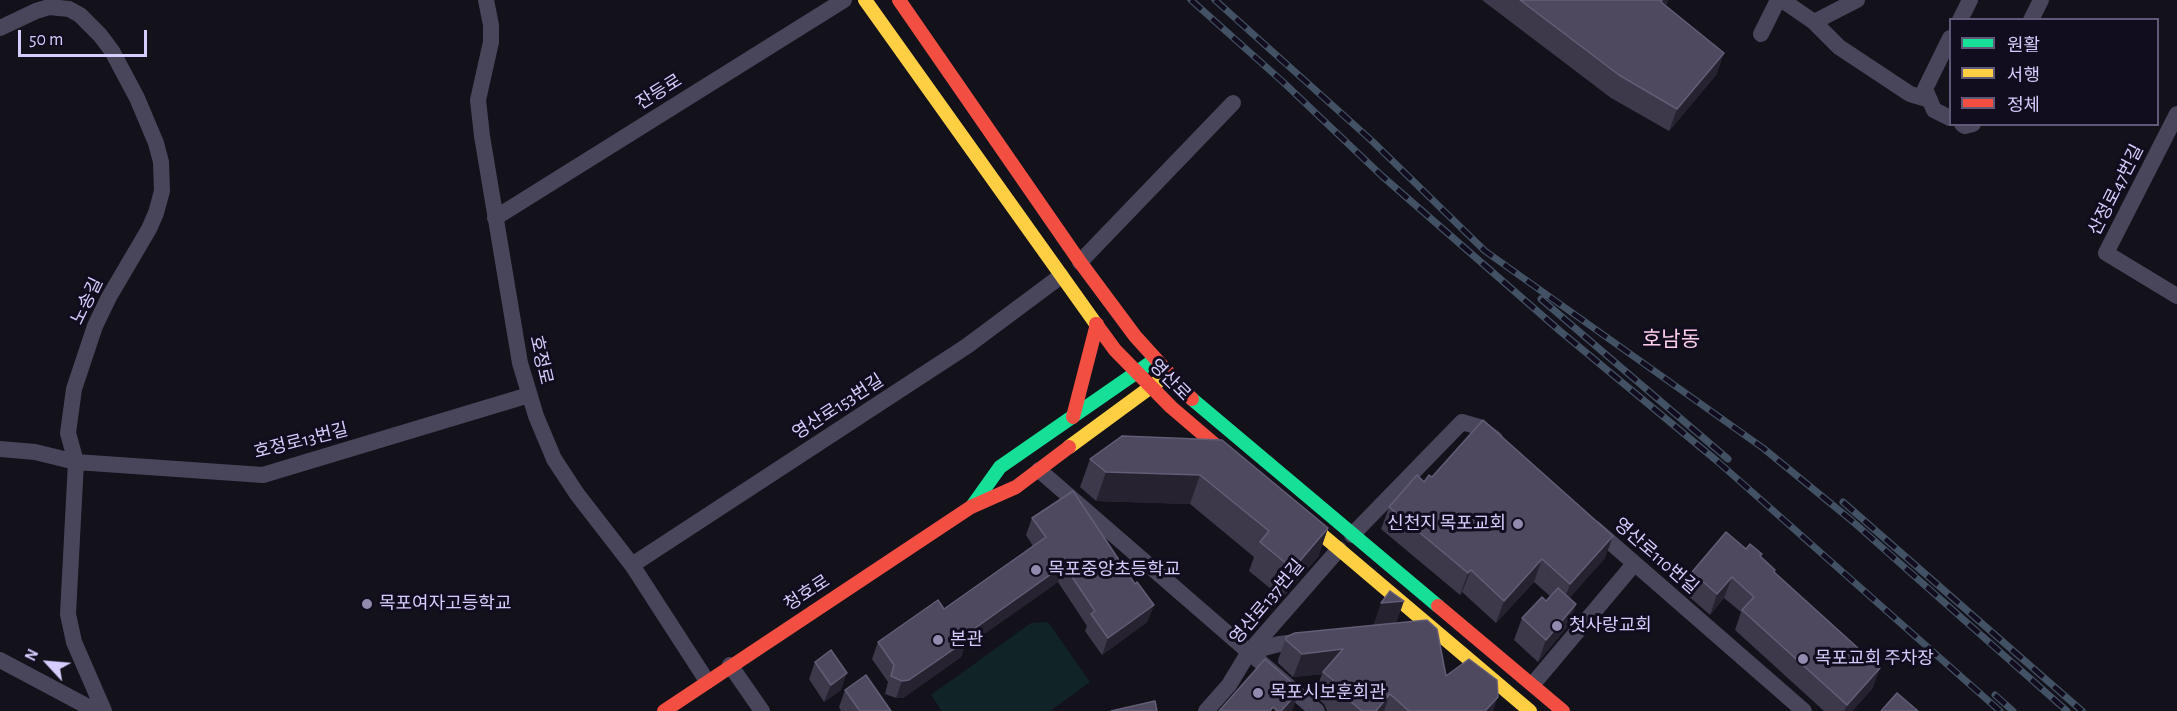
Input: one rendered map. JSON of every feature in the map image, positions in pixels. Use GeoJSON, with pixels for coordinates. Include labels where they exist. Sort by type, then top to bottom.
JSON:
{"type":"FeatureCollection","features":[{"type":"Feature","properties":{"kind":"street","name":"호정로"},"geometry":{"type":"LineString","coordinates":[[486,0],[491,25],[491,42],[478,100],[482,136],[520,363],[536,416],[554,459],[577,494],[632,565],[707,681]]}},
{"type":"Feature","properties":{"kind":"street","name":"잔등로"},"geometry":{"type":"LineString","coordinates":[[495,218],[844,0]]}},
{"type":"Feature","properties":{"kind":"street","name":"영산로"},"geometry":{"type":"LineString","coordinates":[[865,0],[1115,350],[1171,407],[1248,472]]}},
{"type":"Feature","properties":{"kind":"street","name":"영산로"},"geometry":{"type":"LineString","coordinates":[[900,0],[1080,262],[1135,336],[1187,394],[1563,711]]}},
{"type":"Feature","properties":{"kind":"street"},"geometry":{"type":"LineString","coordinates":[[1761,34],[1780,0],[1814,22],[1839,47],[1910,94],[1927,94]]}},
{"type":"Feature","properties":{"kind":"street"},"geometry":{"type":"LineString","coordinates":[[1814,22],[1857,0]]}},
{"type":"Feature","properties":{"kind":"street"},"geometry":{"type":"LineString","coordinates":[[1961,18],[1970,0]]}},
{"type":"Feature","properties":{"kind":"street"},"geometry":{"type":"LineString","coordinates":[[2032,18],[2041,0]]}},
{"type":"Feature","properties":{"kind":"street","name":"노송길"},"geometry":{"type":"LineString","coordinates":[[0,28],[36,10],[49,7],[69,9],[80,15],[112,51],[156,143],[161,162],[162,191],[156,213],[95,326],[74,389],[68,433],[76,462],[68,615],[74,642],[104,711]]}},
{"type":"Feature","properties":{"kind":"street"},"geometry":{"type":"LineString","coordinates":[[1949,40],[1927,94],[1934,110],[1949,118]]}},
{"type":"Feature","properties":{"kind":"street"},"geometry":{"type":"LineString","coordinates":[[1080,262],[1233,103]]}},
{"type":"Feature","properties":{"kind":"street","name":"산정로47번길"},"geometry":{"type":"LineString","coordinates":[[2177,114],[2171,140],[2106,253],[2177,296]]}},
{"type":"Feature","properties":{"kind":"street","name":"영산로153번길"},"geometry":{"type":"LineString","coordinates":[[632,565],[967,346],[1061,276]]}},
{"type":"Feature","properties":{"kind":"street"},"geometry":{"type":"LineString","coordinates":[[1073,417],[1097,324]]}},
{"type":"Feature","properties":{"kind":"street","name":"청호로"},"geometry":{"type":"LineString","coordinates":[[971,507],[1000,467],[1155,359]]}},
{"type":"Feature","properties":{"kind":"street","name":"청호로"},"geometry":{"type":"LineString","coordinates":[[664,711],[971,507],[1017,487],[1169,374]]}},
{"type":"Feature","properties":{"kind":"street","name":"호정로13번길"},"geometry":{"type":"LineString","coordinates":[[0,449],[35,452],[76,462],[263,475],[530,395]]}},
{"type":"Feature","properties":{"kind":"street"},"geometry":{"type":"LineString","coordinates":[[1352,535],[1462,422],[1479,427],[1504,448]]}},
{"type":"Feature","properties":{"kind":"street"},"geometry":{"type":"LineString","coordinates":[[1080,441],[1104,441]]}},
{"type":"Feature","properties":{"kind":"street"},"geometry":{"type":"LineString","coordinates":[[1187,441],[1211,441]]}},
{"type":"Feature","properties":{"kind":"street"},"geometry":{"type":"LineString","coordinates":[[1039,470],[1317,711]]}},
{"type":"Feature","properties":{"kind":"street"},"geometry":{"type":"LineString","coordinates":[[1293,510],[1435,631],[1509,705],[1530,711]]}},
{"type":"Feature","properties":{"kind":"street","name":"영산로110번길"},"geometry":{"type":"LineString","coordinates":[[1582,518],[1803,711]]}},
{"type":"Feature","properties":{"kind":"street","name":"영산로137번길"},"geometry":{"type":"LineString","coordinates":[[1206,711],[1229,685],[1249,652],[1339,549]]}},
{"type":"Feature","properties":{"kind":"street"},"geometry":{"type":"LineString","coordinates":[[1533,684],[1634,564]]}},
{"type":"Feature","properties":{"kind":"street"},"geometry":{"type":"LineString","coordinates":[[1413,632],[1435,631]]}},
{"type":"Feature","properties":{"kind":"street"},"geometry":{"type":"LineString","coordinates":[[1249,652],[1279,644],[1323,640]]}},
{"type":"Feature","properties":{"kind":"street"},"geometry":{"type":"LineString","coordinates":[[0,660],[96,711]]}},
{"type":"Feature","properties":{"kind":"street"},"geometry":{"type":"LineString","coordinates":[[730,665],[762,711]]}},
{"type":"Feature","properties":{"kind":"green space"},"geometry":{"type":"Polygon","coordinates":[[[1048,622],[1090,682],[1050,711],[942,711],[931,695],[1031,623],[1048,622]]]}},
{"type":"Feature","properties":{"kind":"building"},"geometry":{"type":"Polygon","coordinates":[[[1520,0],[1662,0],[1661,2],[1724,53],[1677,109],[1619,75],[1520,0]]]}},
{"type":"Feature","properties":{"kind":"building"},"geometry":{"type":"Polygon","coordinates":[[[1483,420],[1613,536],[1570,584],[1542,559],[1504,601],[1471,570],[1468,573],[1389,507],[1417,475],[1424,482],[1429,475],[1432,477],[1483,420]]]}},
{"type":"Feature","properties":{"kind":"building"},"geometry":{"type":"Polygon","coordinates":[[[1122,436],[1222,440],[1328,528],[1293,569],[1260,542],[1269,531],[1200,475],[1106,472],[1090,459],[1122,436]]]}},
{"type":"Feature","properties":{"kind":"building"},"geometry":{"type":"Polygon","coordinates":[[[1073,491],[1135,584],[1137,582],[1154,605],[1108,638],[1091,614],[1095,611],[1064,565],[964,636],[967,640],[909,680],[902,681],[891,676],[894,665],[878,642],[938,600],[944,609],[1046,537],[1032,518],[1073,491]]]}},
{"type":"Feature","properties":{"kind":"building"},"geometry":{"type":"Polygon","coordinates":[[[1726,532],[1746,549],[1750,544],[1762,554],[1760,556],[1775,570],[1774,572],[1880,668],[1847,705],[1742,610],[1754,597],[1732,577],[1717,594],[1692,572],[1726,532]]]}},
{"type":"Feature","properties":{"kind":"building"},"geometry":{"type":"Polygon","coordinates":[[[1558,588],[1576,604],[1546,640],[1522,618],[1542,597],[1546,601],[1558,588]]]}},
{"type":"Feature","properties":{"kind":"building"},"geometry":{"type":"Polygon","coordinates":[[[1390,591],[1404,601],[1381,603],[1390,591]]]}},
{"type":"Feature","properties":{"kind":"building"},"geometry":{"type":"Polygon","coordinates":[[[1427,620],[1437,629],[1446,676],[1469,659],[1497,680],[1498,697],[1485,711],[1409,711],[1390,694],[1376,711],[1362,711],[1336,689],[1333,680],[1323,672],[1343,649],[1302,654],[1286,640],[1286,637],[1295,633],[1427,620]]]}},
{"type":"Feature","properties":{"kind":"building"},"geometry":{"type":"Polygon","coordinates":[[[831,650],[847,673],[831,685],[815,662],[831,650]]]}},
{"type":"Feature","properties":{"kind":"building"},"geometry":{"type":"Polygon","coordinates":[[[1265,659],[1300,690],[1281,711],[1273,707],[1270,711],[1219,711],[1265,659]]]}},
{"type":"Feature","properties":{"kind":"building"},"geometry":{"type":"Polygon","coordinates":[[[866,675],[891,711],[860,711],[845,690],[866,675]]]}},
{"type":"Feature","properties":{"kind":"building"},"geometry":{"type":"Polygon","coordinates":[[[1897,693],[1918,711],[1881,711],[1897,693]]]}},
{"type":"Feature","properties":{"kind":"building"},"geometry":{"type":"Polygon","coordinates":[[[1155,701],[1157,711],[1111,711],[1155,701]]]}},
{"type":"Feature","properties":{"kind":"railway"},"geometry":{"type":"LineString","coordinates":[[1191,0],[1283,82],[1382,176],[1560,331],[1717,461],[2000,711]]}},
{"type":"Feature","properties":{"kind":"railway"},"geometry":{"type":"LineString","coordinates":[[1215,0],[1371,140],[1485,251],[1763,448],[1851,520],[2067,711]]}},
{"type":"Feature","properties":{"kind":"railway"},"geometry":{"type":"LineString","coordinates":[[1541,299],[1728,459]]}},
{"type":"Feature","properties":{"kind":"railway"},"geometry":{"type":"LineString","coordinates":[[1843,502],[2082,711]]}},
{"type":"Feature","properties":{"kind":"railway"},"geometry":{"type":"LineString","coordinates":[[1995,695],[2013,711]]}},
{"type":"Feature","properties":{"kind":"traffic: fast"},"geometry":{"type":"LineString","coordinates":[[973,505],[1000,467],[1150,363]]}},
{"type":"Feature","properties":{"kind":"traffic: fast"},"geometry":{"type":"LineString","coordinates":[[1192,399],[1438,606]]}},
{"type":"Feature","properties":{"kind":"traffic: slow"},"geometry":{"type":"LineString","coordinates":[[865,0],[1096,324]]}},
{"type":"Feature","properties":{"kind":"traffic: slow"},"geometry":{"type":"LineString","coordinates":[[1069,447],[1163,378]]}},
{"type":"Feature","properties":{"kind":"traffic: slow"},"geometry":{"type":"LineString","coordinates":[[1301,517],[1530,711]]}},
{"type":"Feature","properties":{"kind":"traffic: jam"},"geometry":{"type":"LineString","coordinates":[[899,0],[1080,262],[1135,336],[1192,399]]}},
{"type":"Feature","properties":{"kind":"traffic: jam"},"geometry":{"type":"LineString","coordinates":[[1096,324],[1115,350],[1171,407],[1233,460]]}},
{"type":"Feature","properties":{"kind":"traffic: jam"},"geometry":{"type":"LineString","coordinates":[[1073,417],[1097,324]]}},
{"type":"Feature","properties":{"kind":"traffic: jam"},"geometry":{"type":"LineString","coordinates":[[664,711],[971,507],[1016,487],[1069,447]]}},
{"type":"Feature","properties":{"kind":"traffic: jam"},"geometry":{"type":"LineString","coordinates":[[1438,606],[1563,711]]}},
{"type":"Feature","properties":{"kind":"place","name":"신천지 목포교회"},"geometry":{"type":"Point","coordinates":[1518,524]}},
{"type":"Feature","properties":{"kind":"place","name":"목포중앙초등학교"},"geometry":{"type":"Point","coordinates":[1036,570]}},
{"type":"Feature","properties":{"kind":"place","name":"목포여자고등학교"},"geometry":{"type":"Point","coordinates":[367,604]}},
{"type":"Feature","properties":{"kind":"place","name":"첫사랑교회"},"geometry":{"type":"Point","coordinates":[1557,626]}},
{"type":"Feature","properties":{"kind":"place","name":"본관"},"geometry":{"type":"Point","coordinates":[938,640]}},
{"type":"Feature","properties":{"kind":"place","name":"목포교회 주차장"},"geometry":{"type":"Point","coordinates":[1803,659]}},
{"type":"Feature","properties":{"kind":"place","name":"목포시보훈회관"},"geometry":{"type":"Point","coordinates":[1258,693]}},
{"type":"Feature","properties":{"kind":"district","name":"호남동"},"geometry":{"type":"Point","coordinates":[1671,340]}}]}
